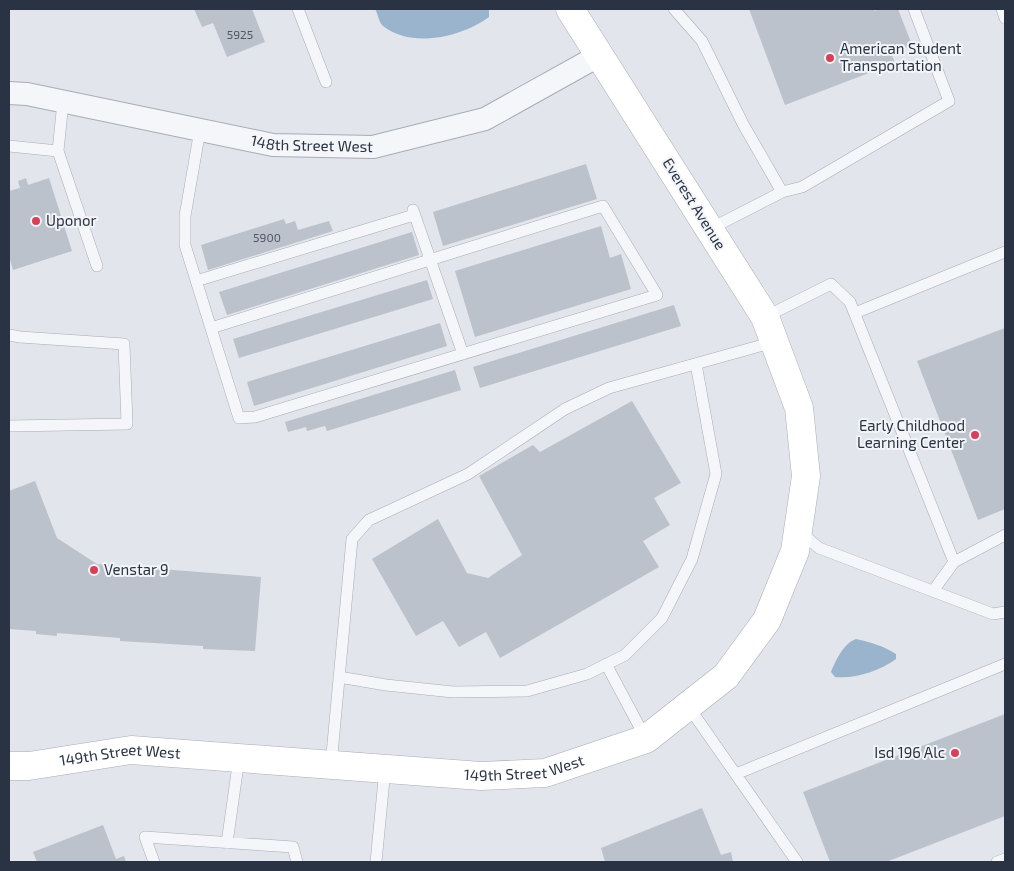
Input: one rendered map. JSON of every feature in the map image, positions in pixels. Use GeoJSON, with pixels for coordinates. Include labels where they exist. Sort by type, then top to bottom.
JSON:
{"type":"FeatureCollection","features":[{"type":"Feature","properties":{"kind":"street","name":"Everest Avenue"},"geometry":{"type":"LineString","coordinates":[[570,9],[765,317],[799,408]]}},
{"type":"Feature","properties":{"kind":"street","name":"148th Street West"},"geometry":{"type":"LineString","coordinates":[[9,93],[26,94],[273,145],[373,147],[485,119],[600,54]]}},
{"type":"Feature","properties":{"kind":"street","name":"149th Street West"},"geometry":{"type":"LineString","coordinates":[[9,766],[29,766],[131,750],[481,776],[545,773],[646,739],[726,676],[767,620],[795,551],[806,476],[799,408]]}},
{"type":"Feature","properties":{"kind":"lane"},"geometry":{"type":"LineString","coordinates":[[298,9],[326,82]]}},
{"type":"Feature","properties":{"kind":"lane"},"geometry":{"type":"LineString","coordinates":[[674,9],[702,42],[743,124],[782,192]]}},
{"type":"Feature","properties":{"kind":"lane"},"geometry":{"type":"LineString","coordinates":[[710,230],[782,192],[802,187],[949,101],[914,9]]}},
{"type":"Feature","properties":{"kind":"lane"},"geometry":{"type":"LineString","coordinates":[[1002,9],[1005,18]]}},
{"type":"Feature","properties":{"kind":"lane"},"geometry":{"type":"LineString","coordinates":[[63,102],[58,151],[97,266]]}},
{"type":"Feature","properties":{"kind":"lane"},"geometry":{"type":"LineString","coordinates":[[200,130],[185,216],[185,245],[239,418],[255,417],[657,295],[603,206],[211,328]]}},
{"type":"Feature","properties":{"kind":"lane"},"geometry":{"type":"LineString","coordinates":[[9,146],[58,151]]}},
{"type":"Feature","properties":{"kind":"lane"},"geometry":{"type":"LineString","coordinates":[[196,281],[413,212],[463,354]]}},
{"type":"Feature","properties":{"kind":"lane"},"geometry":{"type":"LineString","coordinates":[[855,314],[1005,252]]}},
{"type":"Feature","properties":{"kind":"lane"},"geometry":{"type":"LineString","coordinates":[[765,317],[831,284],[850,302],[954,562]]}},
{"type":"Feature","properties":{"kind":"lane"},"geometry":{"type":"LineString","coordinates":[[9,335],[20,338],[124,344],[127,424],[9,426]]}},
{"type":"Feature","properties":{"kind":"lane"},"geometry":{"type":"LineString","coordinates":[[331,765],[352,539],[369,520],[468,474],[565,409],[609,388],[774,342]]}},
{"type":"Feature","properties":{"kind":"lane"},"geometry":{"type":"LineString","coordinates":[[339,677],[386,685],[453,692],[527,691],[587,674],[625,655],[662,618],[692,559],[716,474],[696,364]]}},
{"type":"Feature","properties":{"kind":"lane"},"geometry":{"type":"LineString","coordinates":[[798,530],[819,548],[993,614],[1005,612]]}},
{"type":"Feature","properties":{"kind":"lane"},"geometry":{"type":"LineString","coordinates":[[932,591],[954,562],[1005,535]]}},
{"type":"Feature","properties":{"kind":"lane"},"geometry":{"type":"LineString","coordinates":[[606,664],[646,739]]}},
{"type":"Feature","properties":{"kind":"lane"},"geometry":{"type":"LineString","coordinates":[[736,774],[1005,664]]}},
{"type":"Feature","properties":{"kind":"lane"},"geometry":{"type":"LineString","coordinates":[[688,706],[797,862]]}},
{"type":"Feature","properties":{"kind":"lane"},"geometry":{"type":"LineString","coordinates":[[226,843],[239,758]]}},
{"type":"Feature","properties":{"kind":"lane"},"geometry":{"type":"LineString","coordinates":[[376,862],[385,769]]}},
{"type":"Feature","properties":{"kind":"lane"},"geometry":{"type":"LineString","coordinates":[[154,862],[145,837],[293,847],[297,862]]}},
{"type":"Feature","properties":{"kind":"lane"},"geometry":{"type":"LineString","coordinates":[[997,862],[1005,859]]}},
{"type":"Feature","properties":{"kind":"water"},"geometry":{"type":"Polygon","coordinates":[[[375,9],[489,9],[489,17],[478,24],[451,35],[422,39],[395,33],[383,26],[375,9]]]}},
{"type":"Feature","properties":{"kind":"water"},"geometry":{"type":"Polygon","coordinates":[[[856,639],[887,649],[896,654],[896,659],[867,673],[851,677],[835,677],[831,672],[838,658],[844,648],[856,639]]]}},
{"type":"Feature","properties":{"kind":"building"},"geometry":{"type":"Polygon","coordinates":[[[194,9],[252,9],[265,42],[227,57],[213,23],[202,27],[194,9]]]}},
{"type":"Feature","properties":{"kind":"building","name":"American Student Transportation"},"geometry":{"type":"Polygon","coordinates":[[[749,9],[874,9],[875,11],[879,9],[898,9],[912,45],[891,53],[895,63],[785,105],[749,9]]]}},
{"type":"Feature","properties":{"kind":"building"},"geometry":{"type":"Polygon","coordinates":[[[586,164],[597,199],[443,246],[433,212],[586,164]]]}},
{"type":"Feature","properties":{"kind":"building","name":"Uponor"},"geometry":{"type":"Polygon","coordinates":[[[26,178],[28,185],[49,178],[72,251],[13,270],[9,256],[9,191],[20,188],[18,181],[26,178]]]}},
{"type":"Feature","properties":{"kind":"building"},"geometry":{"type":"Polygon","coordinates":[[[284,219],[286,224],[295,221],[298,230],[329,221],[333,231],[208,270],[201,245],[284,219]]]}},
{"type":"Feature","properties":{"kind":"building"},"geometry":{"type":"Polygon","coordinates":[[[601,226],[610,258],[621,254],[631,289],[475,337],[455,271],[601,226]]]}},
{"type":"Feature","properties":{"kind":"building"},"geometry":{"type":"Polygon","coordinates":[[[412,232],[419,255],[227,315],[219,292],[412,232]]]}},
{"type":"Feature","properties":{"kind":"building"},"geometry":{"type":"Polygon","coordinates":[[[427,280],[433,299],[239,358],[233,339],[427,280]]]}},
{"type":"Feature","properties":{"kind":"building"},"geometry":{"type":"Polygon","coordinates":[[[674,305],[681,326],[480,388],[473,367],[674,305]]]}},
{"type":"Feature","properties":{"kind":"building"},"geometry":{"type":"Polygon","coordinates":[[[440,323],[447,346],[254,406],[247,382],[440,323]]]}},
{"type":"Feature","properties":{"kind":"building","name":"Early Childhood Learning Center"},"geometry":{"type":"Polygon","coordinates":[[[1005,328],[1005,509],[978,520],[917,361],[1005,328]]]}},
{"type":"Feature","properties":{"kind":"building"},"geometry":{"type":"Polygon","coordinates":[[[455,370],[461,390],[327,431],[325,426],[307,431],[306,427],[288,432],[285,422],[455,370]]]}},
{"type":"Feature","properties":{"kind":"building"},"geometry":{"type":"Polygon","coordinates":[[[632,401],[681,483],[654,498],[670,525],[643,541],[659,567],[500,658],[486,632],[459,647],[443,621],[416,636],[372,559],[438,519],[467,573],[488,578],[522,555],[479,476],[533,445],[540,452],[632,401]]]}},
{"type":"Feature","properties":{"kind":"building","name":"Venstar 9"},"geometry":{"type":"Polygon","coordinates":[[[35,481],[57,538],[97,564],[261,577],[255,651],[203,649],[203,646],[120,641],[120,638],[57,633],[57,636],[36,634],[36,631],[9,629],[9,491],[35,481]]]}},
{"type":"Feature","properties":{"kind":"building","name":"Isd 196 Alc"},"geometry":{"type":"Polygon","coordinates":[[[1005,714],[1005,816],[886,862],[830,862],[803,792],[1005,714]]]}},
{"type":"Feature","properties":{"kind":"building"},"geometry":{"type":"Polygon","coordinates":[[[702,808],[721,855],[731,852],[733,862],[605,862],[601,848],[702,808]]]}},
{"type":"Feature","properties":{"kind":"building"},"geometry":{"type":"Polygon","coordinates":[[[103,825],[116,859],[124,856],[126,862],[37,862],[33,852],[103,825]]]}},
{"type":"Feature","properties":{"kind":"place","name":"American Student Transportation"},"geometry":{"type":"Point","coordinates":[830,58]}},
{"type":"Feature","properties":{"kind":"place","name":"Uponor"},"geometry":{"type":"Point","coordinates":[36,221]}},
{"type":"Feature","properties":{"kind":"place","name":"Early Childhood Learning Center"},"geometry":{"type":"Point","coordinates":[975,435]}},
{"type":"Feature","properties":{"kind":"place","name":"Venstar 9"},"geometry":{"type":"Point","coordinates":[94,570]}},
{"type":"Feature","properties":{"kind":"place","name":"Isd 196 Alc"},"geometry":{"type":"Point","coordinates":[955,753]}}]}
